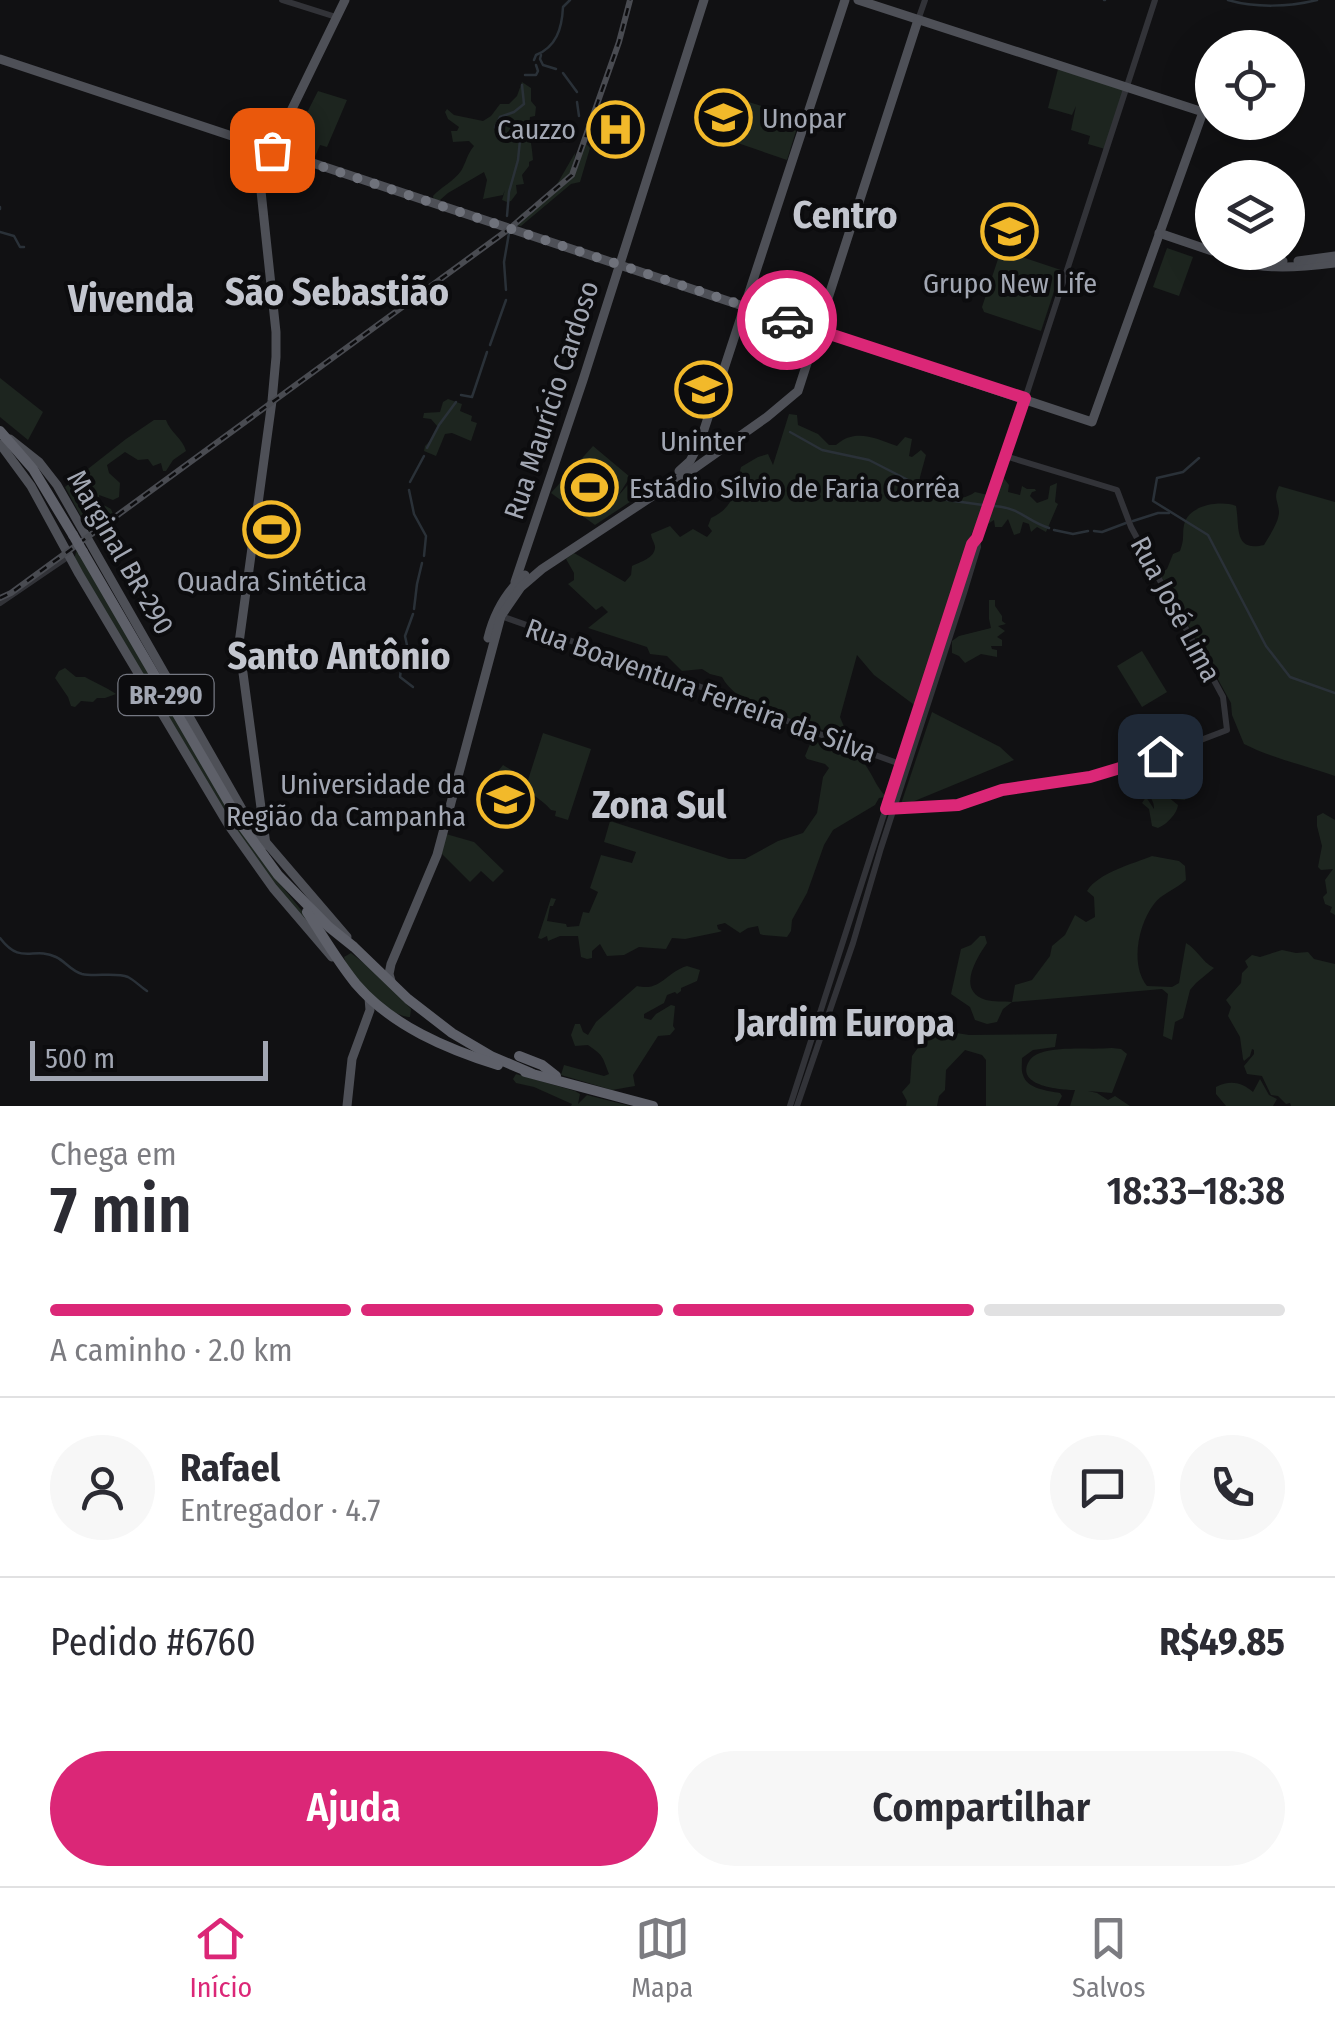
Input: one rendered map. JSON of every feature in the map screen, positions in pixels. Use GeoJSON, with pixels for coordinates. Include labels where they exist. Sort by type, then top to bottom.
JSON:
{"type":"FeatureCollection","features":[{"type":"Feature","properties":{"kind":"highway","name":"BR-290"},"geometry":{"type":"LineString","coordinates":[[2,437],[39,478],[79,533],[242,827],[369,998],[408,1028],[467,1055],[653,1106]]}},
{"type":"Feature","properties":{"kind":"highway","name":"BR-290"},"geometry":{"type":"LineString","coordinates":[[295,895],[358,951],[385,965],[391,981],[408,999],[464,1041],[531,1072]]}},
{"type":"Feature","properties":{"kind":"highway"},"geometry":{"type":"LineString","coordinates":[[345,969],[345,952],[358,951]]}},
{"type":"Feature","properties":{"kind":"highway"},"geometry":{"type":"LineString","coordinates":[[398,1020],[410,1020],[413,1016],[408,999]]}},
{"type":"Feature","properties":{"kind":"highway"},"geometry":{"type":"LineString","coordinates":[[520,1056],[542,1065],[565,1082]]}},
{"type":"Feature","properties":{"kind":"main road"},"geometry":{"type":"LineString","coordinates":[[266,845],[238,643],[276,357],[260,191],[270,149],[343,0]]}},
{"type":"Feature","properties":{"kind":"main road","name":"Rua Maurício Cardoso"},"geometry":{"type":"LineString","coordinates":[[514,585],[527,571],[704,0]]}},
{"type":"Feature","properties":{"kind":"main road"},"geometry":{"type":"LineString","coordinates":[[692,470],[841,0]]}},
{"type":"Feature","properties":{"kind":"main road"},"geometry":{"type":"LineString","coordinates":[[0,59],[1092,422],[1203,112],[858,0]]}},
{"type":"Feature","properties":{"kind":"main road"},"geometry":{"type":"LineString","coordinates":[[527,571],[692,470],[798,390],[918,20]]}},
{"type":"Feature","properties":{"kind":"main road"},"geometry":{"type":"LineString","coordinates":[[1159,233],[1195,245]]}},
{"type":"Feature","properties":{"kind":"main road"},"geometry":{"type":"LineString","coordinates":[[1305,261],[1335,259]]}},
{"type":"Feature","properties":{"kind":"main road"},"geometry":{"type":"LineString","coordinates":[[2,437],[229,826],[272,888],[345,969]]}},
{"type":"Feature","properties":{"kind":"main road"},"geometry":{"type":"LineString","coordinates":[[385,965],[437,855],[501,616],[527,571],[675,474],[690,461],[699,444]]}},
{"type":"Feature","properties":{"kind":"main road"},"geometry":{"type":"LineString","coordinates":[[62,545],[76,543],[79,533]]}},
{"type":"Feature","properties":{"kind":"main road"},"geometry":{"type":"LineString","coordinates":[[69,556],[82,544],[88,548]]}},
{"type":"Feature","properties":{"kind":"main road","name":"Marginal BR-290"},"geometry":{"type":"LineString","coordinates":[[88,548],[254,829],[358,951]]}},
{"type":"Feature","properties":{"kind":"main road"},"geometry":{"type":"LineString","coordinates":[[510,600],[514,585]]}},
{"type":"Feature","properties":{"kind":"main road"},"geometry":{"type":"LineString","coordinates":[[385,965],[438,837],[491,623],[514,585]]}},
{"type":"Feature","properties":{"kind":"main road"},"geometry":{"type":"LineString","coordinates":[[254,829],[260,828],[264,816]]}},
{"type":"Feature","properties":{"kind":"main road"},"geometry":{"type":"LineString","coordinates":[[346,1106],[352,1063],[370,1010],[369,998]]}},
{"type":"Feature","properties":{"kind":"main road"},"geometry":{"type":"LineString","coordinates":[[362,1029],[374,1014],[385,1010]]}},
{"type":"Feature","properties":{"kind":"street"},"geometry":{"type":"LineString","coordinates":[[282,0],[334,17]]}},
{"type":"Feature","properties":{"kind":"street"},"geometry":{"type":"LineString","coordinates":[[918,20],[925,0]]}},
{"type":"Feature","properties":{"kind":"street"},"geometry":{"type":"LineString","coordinates":[[794,1106],[860,887],[974,562],[977,538],[1156,0]]}},
{"type":"Feature","properties":{"kind":"street","name":"Rua José Lima"},"geometry":{"type":"LineString","coordinates":[[890,809],[958,805],[1002,790],[1090,777],[1227,730],[1223,697],[1131,527],[1117,490],[1005,456]]}},
{"type":"Feature","properties":{"kind":"street"},"geometry":{"type":"LineString","coordinates":[[0,603],[69,556]]}},
{"type":"Feature","properties":{"kind":"street","name":"Rua Boaventura Ferreira da Silva"},"geometry":{"type":"LineString","coordinates":[[501,616],[905,765]]}},
{"type":"Feature","properties":{"kind":"street"},"geometry":{"type":"LineString","coordinates":[[794,1106],[814,1062],[869,890],[890,809]]}},
{"type":"Feature","properties":{"kind":"street"},"geometry":{"type":"LineString","coordinates":[[860,887],[869,890]]}},
{"type":"Feature","properties":{"kind":"shaded area"},"geometry":{"type":"Polygon","coordinates":[[[1058,69],[1124,90],[1105,149],[1088,144],[1090,136],[1071,130],[1076,106],[1072,115],[1048,108],[1058,69]]]}},
{"type":"Feature","properties":{"kind":"shaded area"},"geometry":{"type":"Polygon","coordinates":[[[522,82],[531,88],[531,101],[536,107],[535,116],[530,117],[533,160],[522,175],[524,184],[516,185],[517,193],[511,201],[502,200],[505,190],[503,195],[483,199],[487,180],[484,172],[434,200],[433,196],[461,171],[474,146],[469,141],[453,142],[451,131],[459,127],[448,119],[447,109],[454,115],[483,121],[500,104],[509,104],[517,96],[522,82]]]}},
{"type":"Feature","properties":{"kind":"shaded area"},"geometry":{"type":"Polygon","coordinates":[[[318,91],[347,100],[327,147],[320,145],[314,159],[288,150],[318,91]]]}},
{"type":"Feature","properties":{"kind":"shaded area"},"geometry":{"type":"Polygon","coordinates":[[[739,99],[800,118],[787,160],[726,139],[739,99]]]}},
{"type":"Feature","properties":{"kind":"shaded area"},"geometry":{"type":"Polygon","coordinates":[[[583,140],[590,148],[580,182],[571,184],[521,226],[511,225],[559,186],[575,153],[574,167],[583,140]]]}},
{"type":"Feature","properties":{"kind":"shaded area"},"geometry":{"type":"Polygon","coordinates":[[[1167,248],[1193,257],[1179,296],[1153,287],[1167,248]]]}},
{"type":"Feature","properties":{"kind":"shaded area"},"geometry":{"type":"Polygon","coordinates":[[[1001,250],[1061,270],[1041,331],[984,312],[982,307],[1001,250]]]}},
{"type":"Feature","properties":{"kind":"shaded area"},"geometry":{"type":"Polygon","coordinates":[[[0,378],[43,412],[28,440],[0,417],[0,378]]]}},
{"type":"Feature","properties":{"kind":"shaded area"},"geometry":{"type":"Polygon","coordinates":[[[448,399],[462,404],[460,411],[477,423],[471,441],[445,434],[436,456],[424,451],[438,427],[431,419],[423,418],[424,413],[440,412],[448,399]]]}},
{"type":"Feature","properties":{"kind":"shaded area"},"geometry":{"type":"Polygon","coordinates":[[[789,414],[797,415],[798,425],[818,434],[829,445],[858,436],[897,446],[905,437],[912,439],[909,456],[921,450],[926,455],[919,490],[955,498],[975,492],[988,495],[967,545],[917,707],[874,675],[857,655],[840,717],[845,729],[841,736],[758,706],[742,698],[722,677],[702,669],[682,671],[667,656],[650,654],[647,647],[588,628],[608,612],[602,606],[596,610],[568,584],[574,580],[574,573],[566,559],[574,553],[625,582],[632,566],[653,554],[651,534],[670,526],[680,537],[693,529],[707,537],[712,531],[708,526],[711,518],[725,509],[733,497],[741,467],[768,454],[773,465],[789,414]]]}},
{"type":"Feature","properties":{"kind":"shaded area"},"geometry":{"type":"Polygon","coordinates":[[[154,420],[166,420],[186,451],[166,471],[161,463],[153,466],[148,459],[138,460],[125,452],[107,465],[109,473],[120,483],[119,497],[113,500],[99,495],[100,503],[113,514],[89,531],[65,487],[154,420]]]}},
{"type":"Feature","properties":{"kind":"shaded area","name":"Estádio Sílvio de Faria Corrêa"},"geometry":{"type":"Polygon","coordinates":[[[593,446],[630,477],[618,496],[633,479],[648,490],[595,525],[551,493],[593,446]]]}},
{"type":"Feature","properties":{"kind":"shaded area"},"geometry":{"type":"Polygon","coordinates":[[[1002,476],[1009,485],[1008,492],[1020,495],[1022,486],[1035,489],[1030,496],[1037,503],[1048,499],[1050,486],[1057,483],[1058,504],[1046,532],[1037,527],[1031,532],[1029,524],[1023,522],[1020,533],[1014,535],[1008,519],[1002,527],[995,527],[994,520],[983,527],[1002,476]]]}},
{"type":"Feature","properties":{"kind":"shaded area"},"geometry":{"type":"Polygon","coordinates":[[[1279,486],[1335,502],[1335,776],[1244,744],[1231,703],[1160,574],[1167,569],[1173,554],[1180,551],[1187,518],[1206,506],[1236,506],[1243,541],[1247,545],[1264,545],[1279,516],[1279,486]]]}},
{"type":"Feature","properties":{"kind":"shaded area"},"geometry":{"type":"Polygon","coordinates":[[[77,549],[268,869],[337,961],[266,878],[239,838],[74,559],[77,549]]]}},
{"type":"Feature","properties":{"kind":"shaded area"},"geometry":{"type":"Polygon","coordinates":[[[989,600],[995,600],[1006,624],[998,626],[1005,631],[997,637],[1002,646],[991,646],[997,650],[997,657],[981,654],[965,663],[952,653],[952,641],[991,628],[989,600]]]}},
{"type":"Feature","properties":{"kind":"shaded area"},"geometry":{"type":"Polygon","coordinates":[[[1142,651],[1167,692],[1142,707],[1117,666],[1142,651]]]}},
{"type":"Feature","properties":{"kind":"shaded area"},"geometry":{"type":"Polygon","coordinates":[[[65,668],[76,677],[85,677],[116,694],[71,706],[55,678],[65,668]]]}},
{"type":"Feature","properties":{"kind":"shaded area"},"geometry":{"type":"Polygon","coordinates":[[[932,712],[1000,747],[1014,760],[900,807],[932,712]]]}},
{"type":"Feature","properties":{"kind":"shaded area"},"geometry":{"type":"Polygon","coordinates":[[[543,733],[591,749],[568,820],[555,816],[556,811],[504,780],[492,812],[502,778],[498,771],[503,765],[528,780],[543,733]]]}},
{"type":"Feature","properties":{"kind":"shaded area"},"geometry":{"type":"Polygon","coordinates":[[[821,741],[844,748],[860,759],[886,797],[833,830],[787,937],[760,934],[758,926],[740,933],[725,923],[717,925],[722,931],[719,932],[672,938],[666,949],[639,947],[624,955],[607,956],[600,944],[592,951],[592,958],[587,959],[581,957],[578,936],[548,941],[547,936],[538,938],[551,898],[556,899],[547,921],[579,926],[583,912],[589,913],[598,892],[590,888],[601,855],[632,863],[636,852],[604,842],[610,821],[729,859],[745,859],[803,833],[817,813],[823,777],[829,768],[805,756],[810,744],[821,741]]]}},
{"type":"Feature","properties":{"kind":"shaded area"},"geometry":{"type":"Polygon","coordinates":[[[1180,751],[1188,775],[1191,776],[1193,767],[1198,770],[1191,782],[1183,776],[1179,763],[1173,767],[1172,780],[1187,783],[1185,800],[1174,799],[1164,773],[1156,771],[1149,781],[1160,781],[1159,790],[1167,792],[1178,805],[1171,819],[1158,828],[1152,826],[1149,809],[1142,803],[1146,797],[1154,809],[1153,801],[1141,780],[1135,782],[1133,778],[1138,773],[1133,771],[1151,760],[1180,751]]]}},
{"type":"Feature","properties":{"kind":"shaded area"},"geometry":{"type":"Polygon","coordinates":[[[1323,813],[1335,820],[1335,915],[1323,897],[1327,893],[1325,880],[1333,869],[1318,867],[1322,846],[1317,816],[1323,813]]]}},
{"type":"Feature","properties":{"kind":"shaded area"},"geometry":{"type":"Polygon","coordinates":[[[446,834],[474,842],[504,871],[493,882],[481,871],[470,882],[441,853],[446,834]]]}},
{"type":"Feature","properties":{"kind":"shaded area"},"geometry":{"type":"Polygon","coordinates":[[[1152,856],[1179,861],[1185,866],[1186,880],[1154,904],[1138,945],[1139,967],[1147,986],[1172,987],[1179,983],[1186,943],[1214,968],[1190,990],[1183,1018],[1175,1022],[1172,1040],[1163,1036],[1168,994],[1162,989],[1012,1002],[1015,985],[1032,980],[1075,915],[1086,922],[1095,917],[1094,897],[1087,891],[1092,884],[1117,869],[1152,856]]]}},
{"type":"Feature","properties":{"kind":"shaded area"},"geometry":{"type":"Polygon","coordinates":[[[985,936],[987,943],[971,974],[972,990],[986,1000],[1012,1002],[997,1022],[975,1020],[970,1007],[951,994],[961,949],[985,936]]]}},
{"type":"Feature","properties":{"kind":"shaded area"},"geometry":{"type":"Polygon","coordinates":[[[1282,950],[1308,952],[1314,959],[1335,964],[1335,1106],[1286,1104],[1271,1095],[1262,1076],[1247,1074],[1244,1066],[1254,1050],[1244,1061],[1226,1000],[1241,983],[1242,973],[1248,967],[1245,961],[1252,955],[1260,957],[1282,950]]]}},
{"type":"Feature","properties":{"kind":"shaded area"},"geometry":{"type":"Polygon","coordinates":[[[351,953],[379,975],[411,1009],[410,1017],[381,1003],[362,985],[344,957],[351,953]]]}},
{"type":"Feature","properties":{"kind":"shaded area"},"geometry":{"type":"Polygon","coordinates":[[[687,966],[700,970],[697,981],[677,994],[667,995],[664,1003],[644,1014],[644,1018],[651,1020],[675,1006],[675,1029],[670,1035],[658,1036],[633,1075],[635,1086],[612,1090],[561,1075],[564,1065],[609,1074],[597,1052],[588,1045],[575,1046],[571,1035],[575,1024],[580,1024],[588,1035],[596,1022],[637,986],[658,984],[687,966]]]}},
{"type":"Feature","properties":{"kind":"shaded area"},"geometry":{"type":"Polygon","coordinates":[[[938,1030],[969,1035],[1057,1034],[1055,1047],[1033,1050],[1022,1058],[1022,1067],[1029,1083],[1060,1093],[1057,1106],[986,1106],[986,1060],[965,1050],[946,1070],[945,1090],[937,1106],[906,1106],[902,1092],[910,1083],[912,1056],[920,1045],[921,1035],[938,1030]]]}},
{"type":"Feature","properties":{"kind":"shaded area"},"geometry":{"type":"Polygon","coordinates":[[[1112,1048],[1127,1054],[1112,1093],[1088,1091],[1108,1100],[1115,1096],[1130,1106],[1070,1106],[1075,1090],[1034,1082],[1026,1071],[1030,1059],[1040,1053],[1112,1048]]]}},
{"type":"Feature","properties":{"kind":"shaded area"},"geometry":{"type":"Polygon","coordinates":[[[516,1074],[575,1091],[580,1094],[578,1104],[587,1095],[630,1106],[571,1106],[534,1087],[516,1083],[516,1074]]]}},
{"type":"Feature","properties":{"kind":"shaded area"},"geometry":{"type":"Polygon","coordinates":[[[1260,1079],[1269,1095],[1277,1099],[1273,1106],[1226,1106],[1216,1094],[1216,1087],[1231,1083],[1253,1092],[1260,1079]]]}},
{"type":"Feature","properties":{"kind":"waterway"},"geometry":{"type":"LineString","coordinates":[[534,60],[557,36],[563,7],[570,0]]}},
{"type":"Feature","properties":{"kind":"waterway"},"geometry":{"type":"LineString","coordinates":[[1228,0],[1272,6],[1317,0]]}},
{"type":"Feature","properties":{"kind":"waterway"},"geometry":{"type":"LineString","coordinates":[[541,55],[543,65],[556,69]]}},
{"type":"Feature","properties":{"kind":"waterway"},"geometry":{"type":"LineString","coordinates":[[525,75],[536,75],[536,65]]}},
{"type":"Feature","properties":{"kind":"waterway"},"geometry":{"type":"LineString","coordinates":[[563,73],[577,92]]}},
{"type":"Feature","properties":{"kind":"waterway"},"geometry":{"type":"LineString","coordinates":[[507,216],[520,140],[499,133],[495,127],[500,117],[524,104],[522,85]]}},
{"type":"Feature","properties":{"kind":"waterway"},"geometry":{"type":"LineString","coordinates":[[577,102],[579,116]]}},
{"type":"Feature","properties":{"kind":"waterway"},"geometry":{"type":"LineString","coordinates":[[0,232],[14,236],[24,247]]}},
{"type":"Feature","properties":{"kind":"waterway"},"geometry":{"type":"LineString","coordinates":[[506,290],[504,262],[509,233]]}},
{"type":"Feature","properties":{"kind":"waterway"},"geometry":{"type":"LineString","coordinates":[[490,345],[506,300]]}},
{"type":"Feature","properties":{"kind":"waterway"},"geometry":{"type":"LineString","coordinates":[[461,395],[472,397],[487,352]]}},
{"type":"Feature","properties":{"kind":"waterway"},"geometry":{"type":"LineString","coordinates":[[427,448],[456,402]]}},
{"type":"Feature","properties":{"kind":"waterway"},"geometry":{"type":"LineString","coordinates":[[790,432],[822,450],[869,460],[947,500],[983,505]]}},
{"type":"Feature","properties":{"kind":"waterway"},"geometry":{"type":"LineString","coordinates":[[410,482],[424,456]]}},
{"type":"Feature","properties":{"kind":"waterway"},"geometry":{"type":"LineString","coordinates":[[1199,458],[1183,472],[1157,478],[1153,501],[1208,535],[1266,646],[1290,677],[1335,693]]}},
{"type":"Feature","properties":{"kind":"waterway"},"geometry":{"type":"LineString","coordinates":[[409,490],[414,514],[426,536],[424,556]]}},
{"type":"Feature","properties":{"kind":"waterway"},"geometry":{"type":"LineString","coordinates":[[994,506],[1011,509],[1049,528]]}},
{"type":"Feature","properties":{"kind":"waterway"},"geometry":{"type":"LineString","coordinates":[[1133,521],[1169,513]]}},
{"type":"Feature","properties":{"kind":"waterway"},"geometry":{"type":"LineString","coordinates":[[1094,531],[1126,523]]}},
{"type":"Feature","properties":{"kind":"waterway"},"geometry":{"type":"LineString","coordinates":[[1054,530],[1073,534],[1088,531]]}},
{"type":"Feature","properties":{"kind":"waterway"},"geometry":{"type":"LineString","coordinates":[[414,609],[422,563]]}},
{"type":"Feature","properties":{"kind":"waterway"},"geometry":{"type":"LineString","coordinates":[[413,614],[405,636],[408,650],[403,653],[400,677],[413,687]]}},
{"type":"Feature","properties":{"kind":"waterway"},"geometry":{"type":"LineString","coordinates":[[0,938],[14,951],[48,954],[82,974],[128,977],[147,991]]}},
{"type":"Feature","properties":{"kind":"railway"},"geometry":{"type":"LineString","coordinates":[[0,598],[509,229],[572,175],[630,0]]}},
{"type":"Feature","properties":{"kind":"way so far"},"geometry":{"type":"LineString","coordinates":[[272,150],[787,320]]}},
{"type":"Feature","properties":{"kind":"place","name":"Unopar"},"geometry":{"type":"Point","coordinates":[723,118]}},
{"type":"Feature","properties":{"kind":"place","name":"Cauzzo"},"geometry":{"type":"Point","coordinates":[615,129]}},
{"type":"Feature","properties":{"kind":"place","name":"Grupo New Life"},"geometry":{"type":"Point","coordinates":[1010,232]}},
{"type":"Feature","properties":{"kind":"place","name":"Uninter"},"geometry":{"type":"Point","coordinates":[703,390]}},
{"type":"Feature","properties":{"kind":"place","name":"Estádio Sílvio de Faria Corrêa"},"geometry":{"type":"Point","coordinates":[590,488]}},
{"type":"Feature","properties":{"kind":"place","name":"Quadra Sintética"},"geometry":{"type":"Point","coordinates":[272,530]}},
{"type":"Feature","properties":{"kind":"place","name":"Universidade da Região da Campanha"},"geometry":{"type":"Point","coordinates":[505,800]}},
{"type":"Feature","properties":{"kind":"district","name":"Centro"},"geometry":{"type":"Point","coordinates":[845,215]}},
{"type":"Feature","properties":{"kind":"district","name":"São Sebastião"},"geometry":{"type":"Point","coordinates":[337,292]}},
{"type":"Feature","properties":{"kind":"district","name":"Vivenda"},"geometry":{"type":"Point","coordinates":[131,299]}},
{"type":"Feature","properties":{"kind":"district","name":"Santo Antônio"},"geometry":{"type":"Point","coordinates":[339,656]}},
{"type":"Feature","properties":{"kind":"district","name":"Zona Sul"},"geometry":{"type":"Point","coordinates":[659,805]}},
{"type":"Feature","properties":{"kind":"district","name":"Jardim Europa"},"geometry":{"type":"Point","coordinates":[845,1023]}},
{"type":"Feature","properties":{"kind":"route"},"geometry":{"type":"LineString","coordinates":[[787,320],[1025,398],[972,544],[886,809],[958,805],[1002,790],[1090,777],[1160,756]]}}]}
